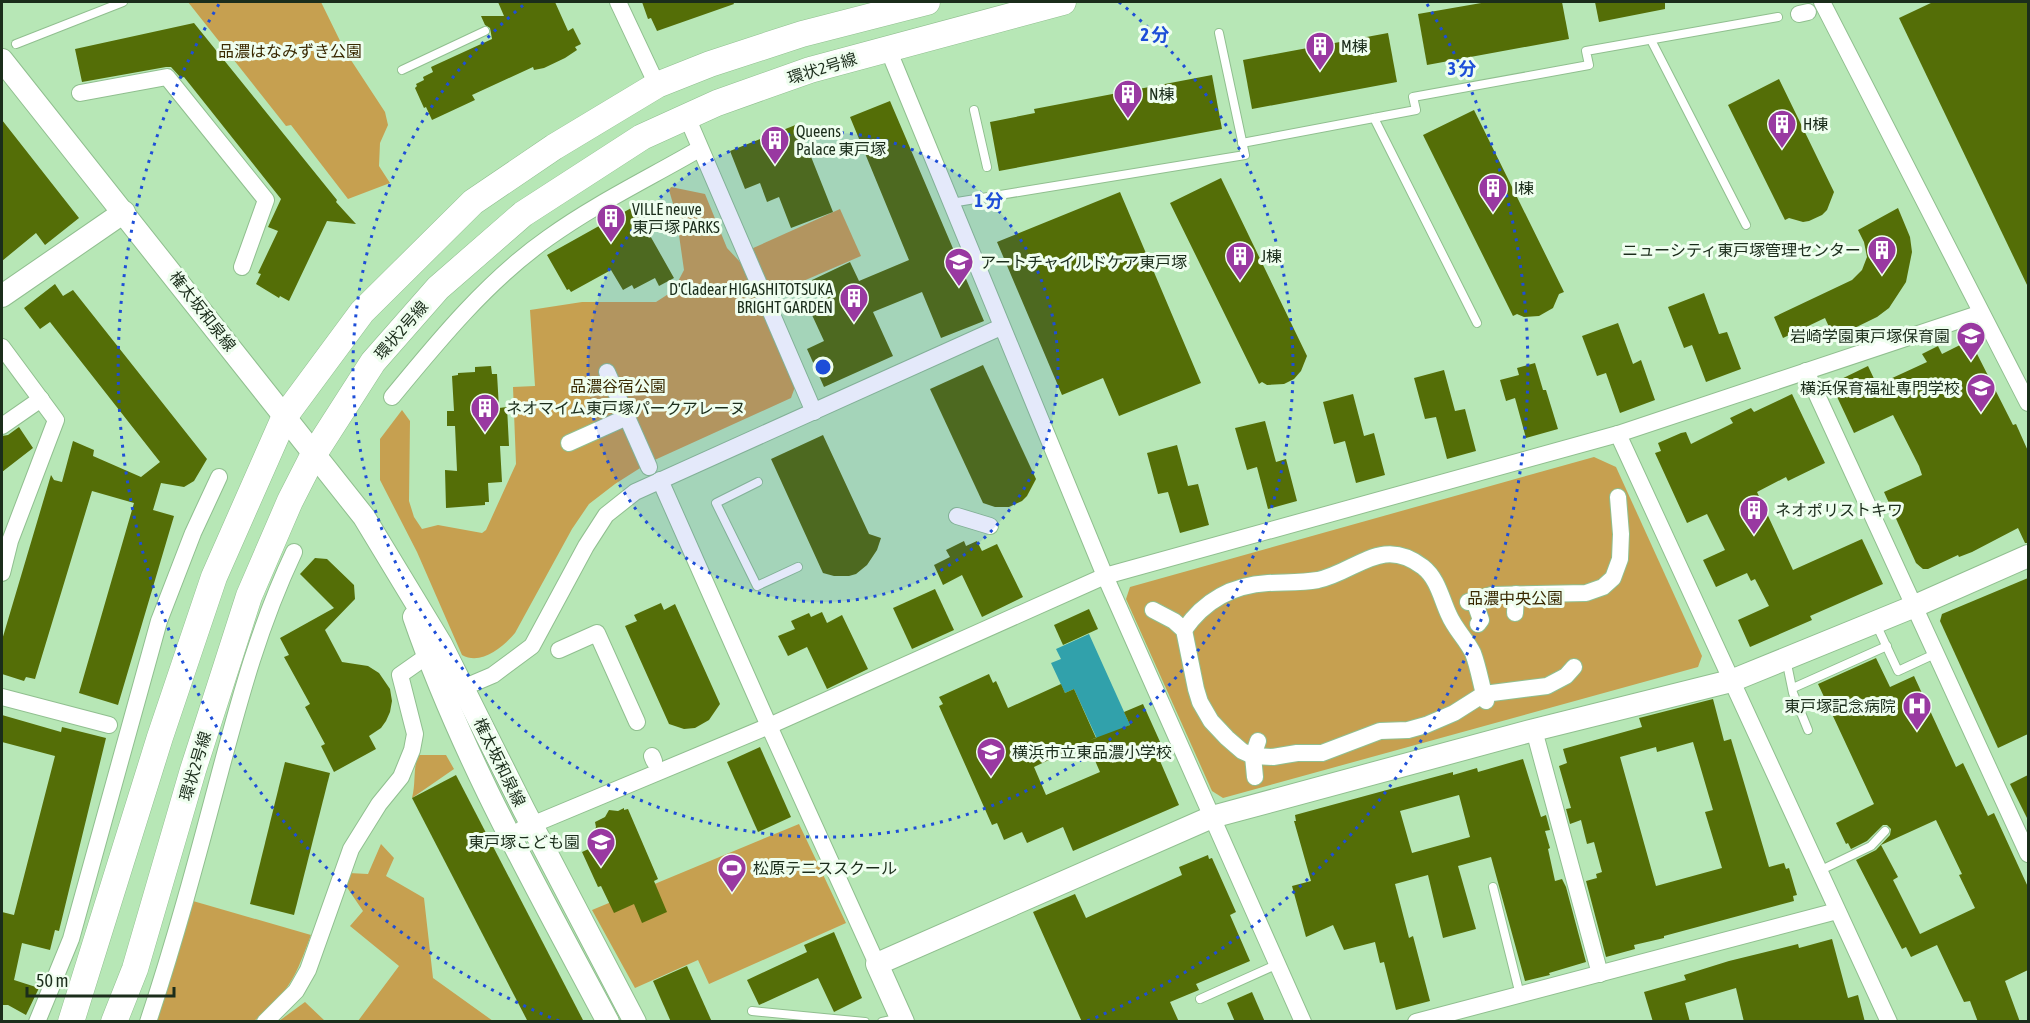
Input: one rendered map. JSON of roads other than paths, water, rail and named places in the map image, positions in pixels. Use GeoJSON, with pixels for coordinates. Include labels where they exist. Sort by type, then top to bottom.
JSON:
{"type":"FeatureCollection","features":[{"type":"Feature","properties":{"kind":"main road"},"geometry":{"type":"LineString","coordinates":[[71,1022],[160,736],[214,577],[285,416],[362,312],[473,202],[554,147],[657,85],[710,64],[802,34],[927,2]]}},
{"type":"Feature","properties":{"kind":"main road","name":"環状2号線"},"geometry":{"type":"LineString","coordinates":[[114,1022],[135,969],[193,770],[249,597],[290,501],[314,454],[373,362],[438,288],[523,214],[642,137],[717,103],[810,70],[1063,2]]}},
{"type":"Feature","properties":{"kind":"street"},"geometry":{"type":"LineString","coordinates":[[618,2],[657,85]]}},
{"type":"Feature","properties":{"kind":"street"},"geometry":{"type":"LineString","coordinates":[[1822,2],[2028,403]]}},
{"type":"Feature","properties":{"kind":"street"},"geometry":{"type":"LineString","coordinates":[[888,49],[1105,576],[1303,1022]]}},
{"type":"Feature","properties":{"kind":"street","name":"権太坂和泉線"},"geometry":{"type":"LineString","coordinates":[[9,52],[124,212],[364,517],[396,568],[441,644],[454,692],[508,835],[608,1022]]}},
{"type":"Feature","properties":{"kind":"street"},"geometry":{"type":"LineString","coordinates":[[80,93],[167,77],[266,200],[242,267]]}},
{"type":"Feature","properties":{"kind":"street"},"geometry":{"type":"LineString","coordinates":[[687,117],[814,412]]}},
{"type":"Feature","properties":{"kind":"street"},"geometry":{"type":"LineString","coordinates":[[392,397],[458,319],[523,258],[567,226],[694,152]]}},
{"type":"Feature","properties":{"kind":"street"},"geometry":{"type":"LineString","coordinates":[[2,296],[124,212]]}},
{"type":"Feature","properties":{"kind":"street"},"geometry":{"type":"LineString","coordinates":[[508,835],[769,726],[1105,576],[1618,434],[1981,313]]}},
{"type":"Feature","properties":{"kind":"street"},"geometry":{"type":"LineString","coordinates":[[454,692],[494,675],[532,646],[586,546],[606,515],[654,473],[814,412],[1001,327]]}},
{"type":"Feature","properties":{"kind":"street"},"geometry":{"type":"LineString","coordinates":[[2,347],[56,420],[6,543],[2,573]]}},
{"type":"Feature","properties":{"kind":"street"},"geometry":{"type":"LineString","coordinates":[[1806,371],[1916,606],[2028,854]]}},
{"type":"Feature","properties":{"kind":"street"},"geometry":{"type":"LineString","coordinates":[[608,372],[622,390],[627,417],[640,431],[654,473],[877,964],[895,1020]]}},
{"type":"Feature","properties":{"kind":"street"},"geometry":{"type":"LineString","coordinates":[[2,426],[41,399]]}},
{"type":"Feature","properties":{"kind":"street"},"geometry":{"type":"LineString","coordinates":[[569,443],[627,417]]}},
{"type":"Feature","properties":{"kind":"street"},"geometry":{"type":"LineString","coordinates":[[1618,434],[1889,1022]]}},
{"type":"Feature","properties":{"kind":"street"},"geometry":{"type":"LineString","coordinates":[[37,1022],[71,939],[159,621],[193,532],[219,477]]}},
{"type":"Feature","properties":{"kind":"street"},"geometry":{"type":"LineString","coordinates":[[1472,641],[1481,620],[1471,601],[1492,595],[1592,592],[1603,587],[1612,578],[1620,559],[1621,534],[1618,497]]}},
{"type":"Feature","properties":{"kind":"street"},"geometry":{"type":"LineString","coordinates":[[957,516],[990,525]]}},
{"type":"Feature","properties":{"kind":"street"},"geometry":{"type":"LineString","coordinates":[[148,1022],[170,956],[243,686],[264,622],[294,552]]}},
{"type":"Feature","properties":{"kind":"street"},"geometry":{"type":"LineString","coordinates":[[1184,630],[1205,605],[1227,592],[1264,583],[1306,582],[1321,579],[1363,560],[1384,554],[1404,557],[1423,567],[1439,588],[1453,624],[1472,641],[1485,698]]}},
{"type":"Feature","properties":{"kind":"street"},"geometry":{"type":"LineString","coordinates":[[877,964],[1212,817],[1534,730],[1731,681],[1916,606],[2028,556]]}},
{"type":"Feature","properties":{"kind":"street","name":"権太坂和泉線"},"geometry":{"type":"LineString","coordinates":[[396,568],[427,656],[454,692],[532,824],[635,1022]]}},
{"type":"Feature","properties":{"kind":"street"},"geometry":{"type":"LineString","coordinates":[[1516,594],[1521,612],[1534,594]]}},
{"type":"Feature","properties":{"kind":"street"},"geometry":{"type":"LineString","coordinates":[[1154,610],[1174,621],[1184,630],[1196,689],[1204,711],[1211,721],[1242,751],[1256,748],[1273,757],[1322,753],[1380,731],[1408,730],[1454,713],[1485,698],[1492,692],[1538,689],[1547,686],[1566,676],[1574,667]]}},
{"type":"Feature","properties":{"kind":"street"},"geometry":{"type":"LineString","coordinates":[[559,650],[597,633],[637,722]]}},
{"type":"Feature","properties":{"kind":"street"},"geometry":{"type":"LineString","coordinates":[[265,1022],[296,991],[308,970],[351,849],[379,804],[401,777],[412,750],[415,734],[400,675],[427,656]]}},
{"type":"Feature","properties":{"kind":"street"},"geometry":{"type":"LineString","coordinates":[[2,697],[109,725]]}},
{"type":"Feature","properties":{"kind":"street"},"geometry":{"type":"LineString","coordinates":[[1534,730],[1600,974]]}},
{"type":"Feature","properties":{"kind":"street"},"geometry":{"type":"LineString","coordinates":[[1255,777],[1256,748]]}},
{"type":"Feature","properties":{"kind":"street"},"geometry":{"type":"LineString","coordinates":[[1416,1022],[1837,911]]}},
{"type":"Feature","properties":{"kind":"lane"},"geometry":{"type":"LineString","coordinates":[[9,52],[123,2]]}},
{"type":"Feature","properties":{"kind":"lane"},"geometry":{"type":"LineString","coordinates":[[1242,143],[1416,110],[1413,97],[1589,65],[1586,51],[1778,17]]}},
{"type":"Feature","properties":{"kind":"lane"},"geometry":{"type":"LineString","coordinates":[[402,70],[485,31]]}},
{"type":"Feature","properties":{"kind":"lane"},"geometry":{"type":"LineString","coordinates":[[951,203],[1245,155],[1219,33]]}},
{"type":"Feature","properties":{"kind":"lane"},"geometry":{"type":"LineString","coordinates":[[1651,40],[1746,225]]}},
{"type":"Feature","properties":{"kind":"lane"},"geometry":{"type":"LineString","coordinates":[[974,110],[987,167]]}},
{"type":"Feature","properties":{"kind":"lane"},"geometry":{"type":"LineString","coordinates":[[1374,118],[1477,322]]}},
{"type":"Feature","properties":{"kind":"lane"},"geometry":{"type":"LineString","coordinates":[[758,482],[716,503],[758,586],[798,567]]}},
{"type":"Feature","properties":{"kind":"lane"},"geometry":{"type":"LineString","coordinates":[[1875,621],[1898,671],[1937,652]]}},
{"type":"Feature","properties":{"kind":"lane"},"geometry":{"type":"LineString","coordinates":[[1793,688],[1887,646]]}},
{"type":"Feature","properties":{"kind":"lane"},"geometry":{"type":"LineString","coordinates":[[1786,659],[1793,688],[1808,730]]}},
{"type":"Feature","properties":{"kind":"lane"},"geometry":{"type":"LineString","coordinates":[[1819,872],[1871,846],[1885,831]]}},
{"type":"Feature","properties":{"kind":"lane"},"geometry":{"type":"LineString","coordinates":[[1493,887],[1520,995]]}},
{"type":"Feature","properties":{"kind":"lane"},"geometry":{"type":"LineString","coordinates":[[1200,999],[1278,964]]}},
{"type":"Feature","properties":{"kind":"lane"},"geometry":{"type":"LineString","coordinates":[[752,1011],[865,1022]]}},
{"type":"Feature","properties":{"kind":"water"},"geometry":{"type":"Polygon","coordinates":[[[1089,634],[1130,725],[1098,741],[1074,689],[1065,693],[1051,663],[1061,659],[1056,649],[1089,634]]]}},
{"type":"Feature","properties":{"kind":"place","name":"M棟"},"geometry":{"type":"Point","coordinates":[1320,72]}},
{"type":"Feature","properties":{"kind":"place","name":"N棟"},"geometry":{"type":"Point","coordinates":[1128,120]}},
{"type":"Feature","properties":{"kind":"place","name":"H棟"},"geometry":{"type":"Point","coordinates":[1782,150]}},
{"type":"Feature","properties":{"kind":"place","name":"Queens Palace 東戸塚"},"geometry":{"type":"Point","coordinates":[775,166]}},
{"type":"Feature","properties":{"kind":"place","name":"I棟"},"geometry":{"type":"Point","coordinates":[1493,214]}},
{"type":"Feature","properties":{"kind":"place","name":"VILLE neuve 東戸塚 PARKS"},"geometry":{"type":"Point","coordinates":[611,244]}},
{"type":"Feature","properties":{"kind":"place","name":"ニューシティ東戸塚管理センター"},"geometry":{"type":"Point","coordinates":[1882,276]}},
{"type":"Feature","properties":{"kind":"place","name":"J棟"},"geometry":{"type":"Point","coordinates":[1240,282]}},
{"type":"Feature","properties":{"kind":"place","name":"アートチャイルドケア東戸塚"},"geometry":{"type":"Point","coordinates":[959,288]}},
{"type":"Feature","properties":{"kind":"place","name":"D'Cladear HIGASHITOTSUKA BRIGHT GARDEN"},"geometry":{"type":"Point","coordinates":[854,324]}},
{"type":"Feature","properties":{"kind":"place","name":"岩崎学園東戸塚保育園"},"geometry":{"type":"Point","coordinates":[1971,362]}},
{"type":"Feature","properties":{"kind":"place","name":"横浜保育福祉専門学校"},"geometry":{"type":"Point","coordinates":[1981,414]}},
{"type":"Feature","properties":{"kind":"place","name":"ネオマイム東戸塚パークアレーヌ"},"geometry":{"type":"Point","coordinates":[485,434]}},
{"type":"Feature","properties":{"kind":"place","name":"ネオポリストキワ"},"geometry":{"type":"Point","coordinates":[1754,536]}},
{"type":"Feature","properties":{"kind":"place","name":"東戸塚記念病院"},"geometry":{"type":"Point","coordinates":[1917,732]}},
{"type":"Feature","properties":{"kind":"place","name":"横浜市立東品濃小学校"},"geometry":{"type":"Point","coordinates":[991,778]}},
{"type":"Feature","properties":{"kind":"place","name":"東戸塚こども園"},"geometry":{"type":"Point","coordinates":[601,868]}},
{"type":"Feature","properties":{"kind":"place","name":"松原テニススクール"},"geometry":{"type":"Point","coordinates":[732,894]}},
{"type":"Feature","properties":{"kind":"park label","name":"品濃はなみずき公園"},"geometry":{"type":"Point","coordinates":[290,51]}},
{"type":"Feature","properties":{"kind":"park label","name":"品濃谷宿公園"},"geometry":{"type":"Point","coordinates":[618,386]}},
{"type":"Feature","properties":{"kind":"park label","name":"品濃中央公園"},"geometry":{"type":"Point","coordinates":[1515,598]}}]}
